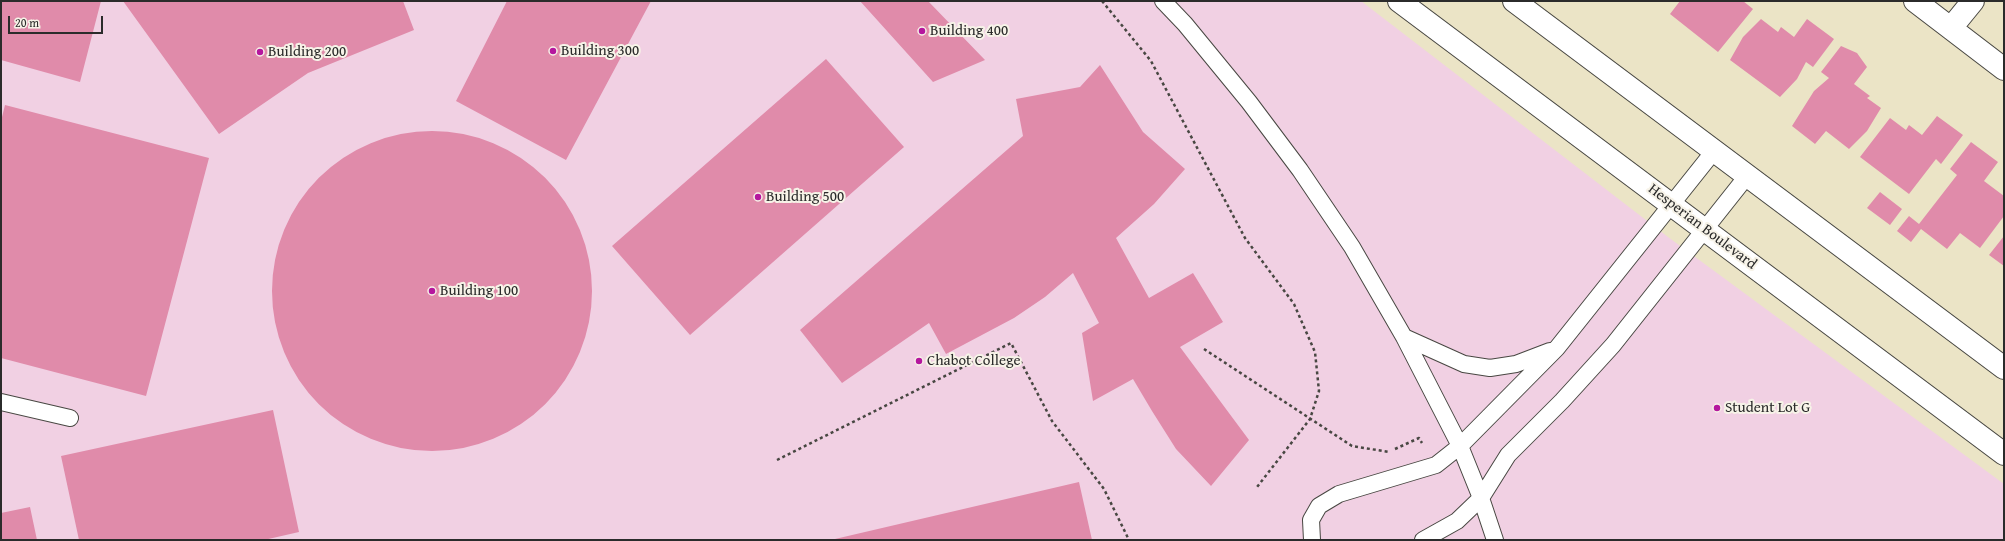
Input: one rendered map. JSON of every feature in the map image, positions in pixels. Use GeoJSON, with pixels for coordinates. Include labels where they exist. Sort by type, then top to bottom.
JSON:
{"type":"FeatureCollection","features":[{"type":"Feature","properties":{"kind":"main road","name":"Hesperian Boulevard"},"geometry":{"type":"LineString","coordinates":[[1399,1],[2004,454]]}},
{"type":"Feature","properties":{"kind":"main road"},"geometry":{"type":"LineString","coordinates":[[1514,1],[2004,368]]}},
{"type":"Feature","properties":{"kind":"main road"},"geometry":{"type":"LineString","coordinates":[[1915,1],[2004,69]]}},
{"type":"Feature","properties":{"kind":"main road"},"geometry":{"type":"LineString","coordinates":[[1951,28],[1973,1]]}},
{"type":"Feature","properties":{"kind":"lane"},"geometry":{"type":"LineString","coordinates":[[1163,1],[1185,24],[1249,102],[1300,170],[1352,246],[1404,337],[1460,446],[1481,498],[1495,540]]}},
{"type":"Feature","properties":{"kind":"lane"},"geometry":{"type":"LineString","coordinates":[[1312,540],[1311,520],[1319,506],[1339,494],[1436,465],[1460,446],[1557,348],[1714,151]]}},
{"type":"Feature","properties":{"kind":"lane"},"geometry":{"type":"LineString","coordinates":[[1423,540],[1457,521],[1481,498],[1508,455],[1562,402],[1613,345],[1706,230],[1747,176]]}},
{"type":"Feature","properties":{"kind":"lane"},"geometry":{"type":"LineString","coordinates":[[1404,337],[1464,364],[1490,368],[1516,364],[1557,348]]}},
{"type":"Feature","properties":{"kind":"lane"},"geometry":{"type":"LineString","coordinates":[[1,402],[70,418]]}},
{"type":"Feature","properties":{"kind":"path"},"geometry":{"type":"LineString","coordinates":[[1102,1],[1151,61],[1245,238],[1294,304],[1315,352],[1319,391],[1310,420],[1257,487]]}},
{"type":"Feature","properties":{"kind":"path"},"geometry":{"type":"LineString","coordinates":[[777,460],[1011,344],[1052,421],[1104,489],[1129,540]]}},
{"type":"Feature","properties":{"kind":"path"},"geometry":{"type":"LineString","coordinates":[[1204,349],[1310,420],[1352,446],[1389,452],[1419,438],[1436,465]]}},
{"type":"Feature","properties":{"kind":"shaded area","name":"Chabot College"},"geometry":{"type":"Polygon","coordinates":[[[1,1],[1361,1],[1668,237],[2004,484],[2004,540],[1,540],[1,1]]]}},
{"type":"Feature","properties":{"kind":"building"},"geometry":{"type":"Polygon","coordinates":[[[1,1],[101,1],[80,82],[1,60],[1,1]]]}},
{"type":"Feature","properties":{"kind":"building","name":"Building 200"},"geometry":{"type":"Polygon","coordinates":[[[123,1],[403,1],[414,30],[308,73],[219,134],[123,1]]]}},
{"type":"Feature","properties":{"kind":"building","name":"Building 300"},"geometry":{"type":"Polygon","coordinates":[[[507,1],[651,1],[566,160],[456,101],[507,1]]]}},
{"type":"Feature","properties":{"kind":"building","name":"Building 400"},"geometry":{"type":"Polygon","coordinates":[[[860,1],[928,1],[985,60],[933,82],[860,1]]]}},
{"type":"Feature","properties":{"kind":"building"},"geometry":{"type":"Polygon","coordinates":[[[1680,1],[1743,1],[1753,9],[1718,52],[1670,14],[1680,1]]]}},
{"type":"Feature","properties":{"kind":"building"},"geometry":{"type":"Polygon","coordinates":[[[1761,19],[1778,32],[1781,27],[1794,37],[1807,19],[1834,39],[1813,67],[1806,62],[1797,79],[1780,97],[1730,60],[1743,37],[1761,19]]]}},
{"type":"Feature","properties":{"kind":"building"},"geometry":{"type":"Polygon","coordinates":[[[1841,46],[1857,53],[1867,67],[1854,84],[1870,96],[1867,98],[1881,108],[1867,131],[1849,149],[1826,131],[1815,144],[1792,126],[1814,91],[1829,78],[1821,72],[1841,46]]]}},
{"type":"Feature","properties":{"kind":"building","name":"Building 500"},"geometry":{"type":"Polygon","coordinates":[[[826,59],[904,147],[690,335],[612,246],[826,59]]]}},
{"type":"Feature","properties":{"kind":"building"},"geometry":{"type":"Polygon","coordinates":[[[1100,65],[1143,132],[1185,169],[1154,204],[1116,238],[1149,298],[1193,273],[1223,322],[1180,347],[1249,440],[1211,486],[1176,449],[1133,379],[1093,401],[1082,333],[1099,323],[1073,273],[1045,297],[1014,318],[946,354],[929,323],[842,383],[800,330],[1023,136],[1016,99],[1080,87],[1100,65]]]}},
{"type":"Feature","properties":{"kind":"building"},"geometry":{"type":"Polygon","coordinates":[[[5,105],[209,158],[146,396],[1,358],[1,121],[5,105]]]}},
{"type":"Feature","properties":{"kind":"building"},"geometry":{"type":"Polygon","coordinates":[[[1937,116],[1963,135],[1941,164],[1936,159],[1909,194],[1860,157],[1890,118],[1906,130],[1909,125],[1922,135],[1937,116]]]}},
{"type":"Feature","properties":{"kind":"building","name":"Building 100"},"geometry":{"type":"Polygon","coordinates":[[[416,131],[448,131],[479,138],[508,150],[534,167],[556,189],[573,215],[585,244],[592,275],[592,307],[585,338],[573,367],[556,393],[534,415],[508,432],[479,444],[448,451],[416,451],[385,444],[356,432],[330,415],[308,393],[291,367],[279,338],[272,307],[272,275],[279,244],[291,215],[308,189],[330,167],[356,150],[385,138],[416,131]]]}},
{"type":"Feature","properties":{"kind":"building"},"geometry":{"type":"Polygon","coordinates":[[[1971,142],[1998,162],[1984,181],[2004,196],[2004,216],[1980,248],[1960,233],[1947,249],[1921,229],[1911,242],[1897,231],[1909,216],[1919,224],[1957,175],[1950,169],[1971,142]]]}},
{"type":"Feature","properties":{"kind":"building"},"geometry":{"type":"Polygon","coordinates":[[[1880,192],[1902,209],[1890,225],[1867,208],[1880,192]]]}},
{"type":"Feature","properties":{"kind":"building"},"geometry":{"type":"Polygon","coordinates":[[[2004,236],[2004,266],[1989,255],[2004,236]]]}},
{"type":"Feature","properties":{"kind":"building"},"geometry":{"type":"Polygon","coordinates":[[[273,410],[299,532],[264,540],[79,540],[61,456],[273,410]]]}},
{"type":"Feature","properties":{"kind":"building"},"geometry":{"type":"Polygon","coordinates":[[[1079,482],[1092,540],[835,540],[835,539],[1079,482]]]}},
{"type":"Feature","properties":{"kind":"building"},"geometry":{"type":"Polygon","coordinates":[[[30,507],[37,540],[1,540],[1,513],[30,507]]]}},
{"type":"Feature","properties":{"kind":"place","name":"Building 400"},"geometry":{"type":"Point","coordinates":[922,31]}},
{"type":"Feature","properties":{"kind":"place","name":"Building 300"},"geometry":{"type":"Point","coordinates":[553,51]}},
{"type":"Feature","properties":{"kind":"place","name":"Building 200"},"geometry":{"type":"Point","coordinates":[260,52]}},
{"type":"Feature","properties":{"kind":"place","name":"Building 500"},"geometry":{"type":"Point","coordinates":[758,197]}},
{"type":"Feature","properties":{"kind":"place","name":"Building 100"},"geometry":{"type":"Point","coordinates":[432,291]}},
{"type":"Feature","properties":{"kind":"place","name":"Chabot College"},"geometry":{"type":"Point","coordinates":[919,361]}},
{"type":"Feature","properties":{"kind":"place","name":"Student Lot G"},"geometry":{"type":"Point","coordinates":[1717,408]}}]}
